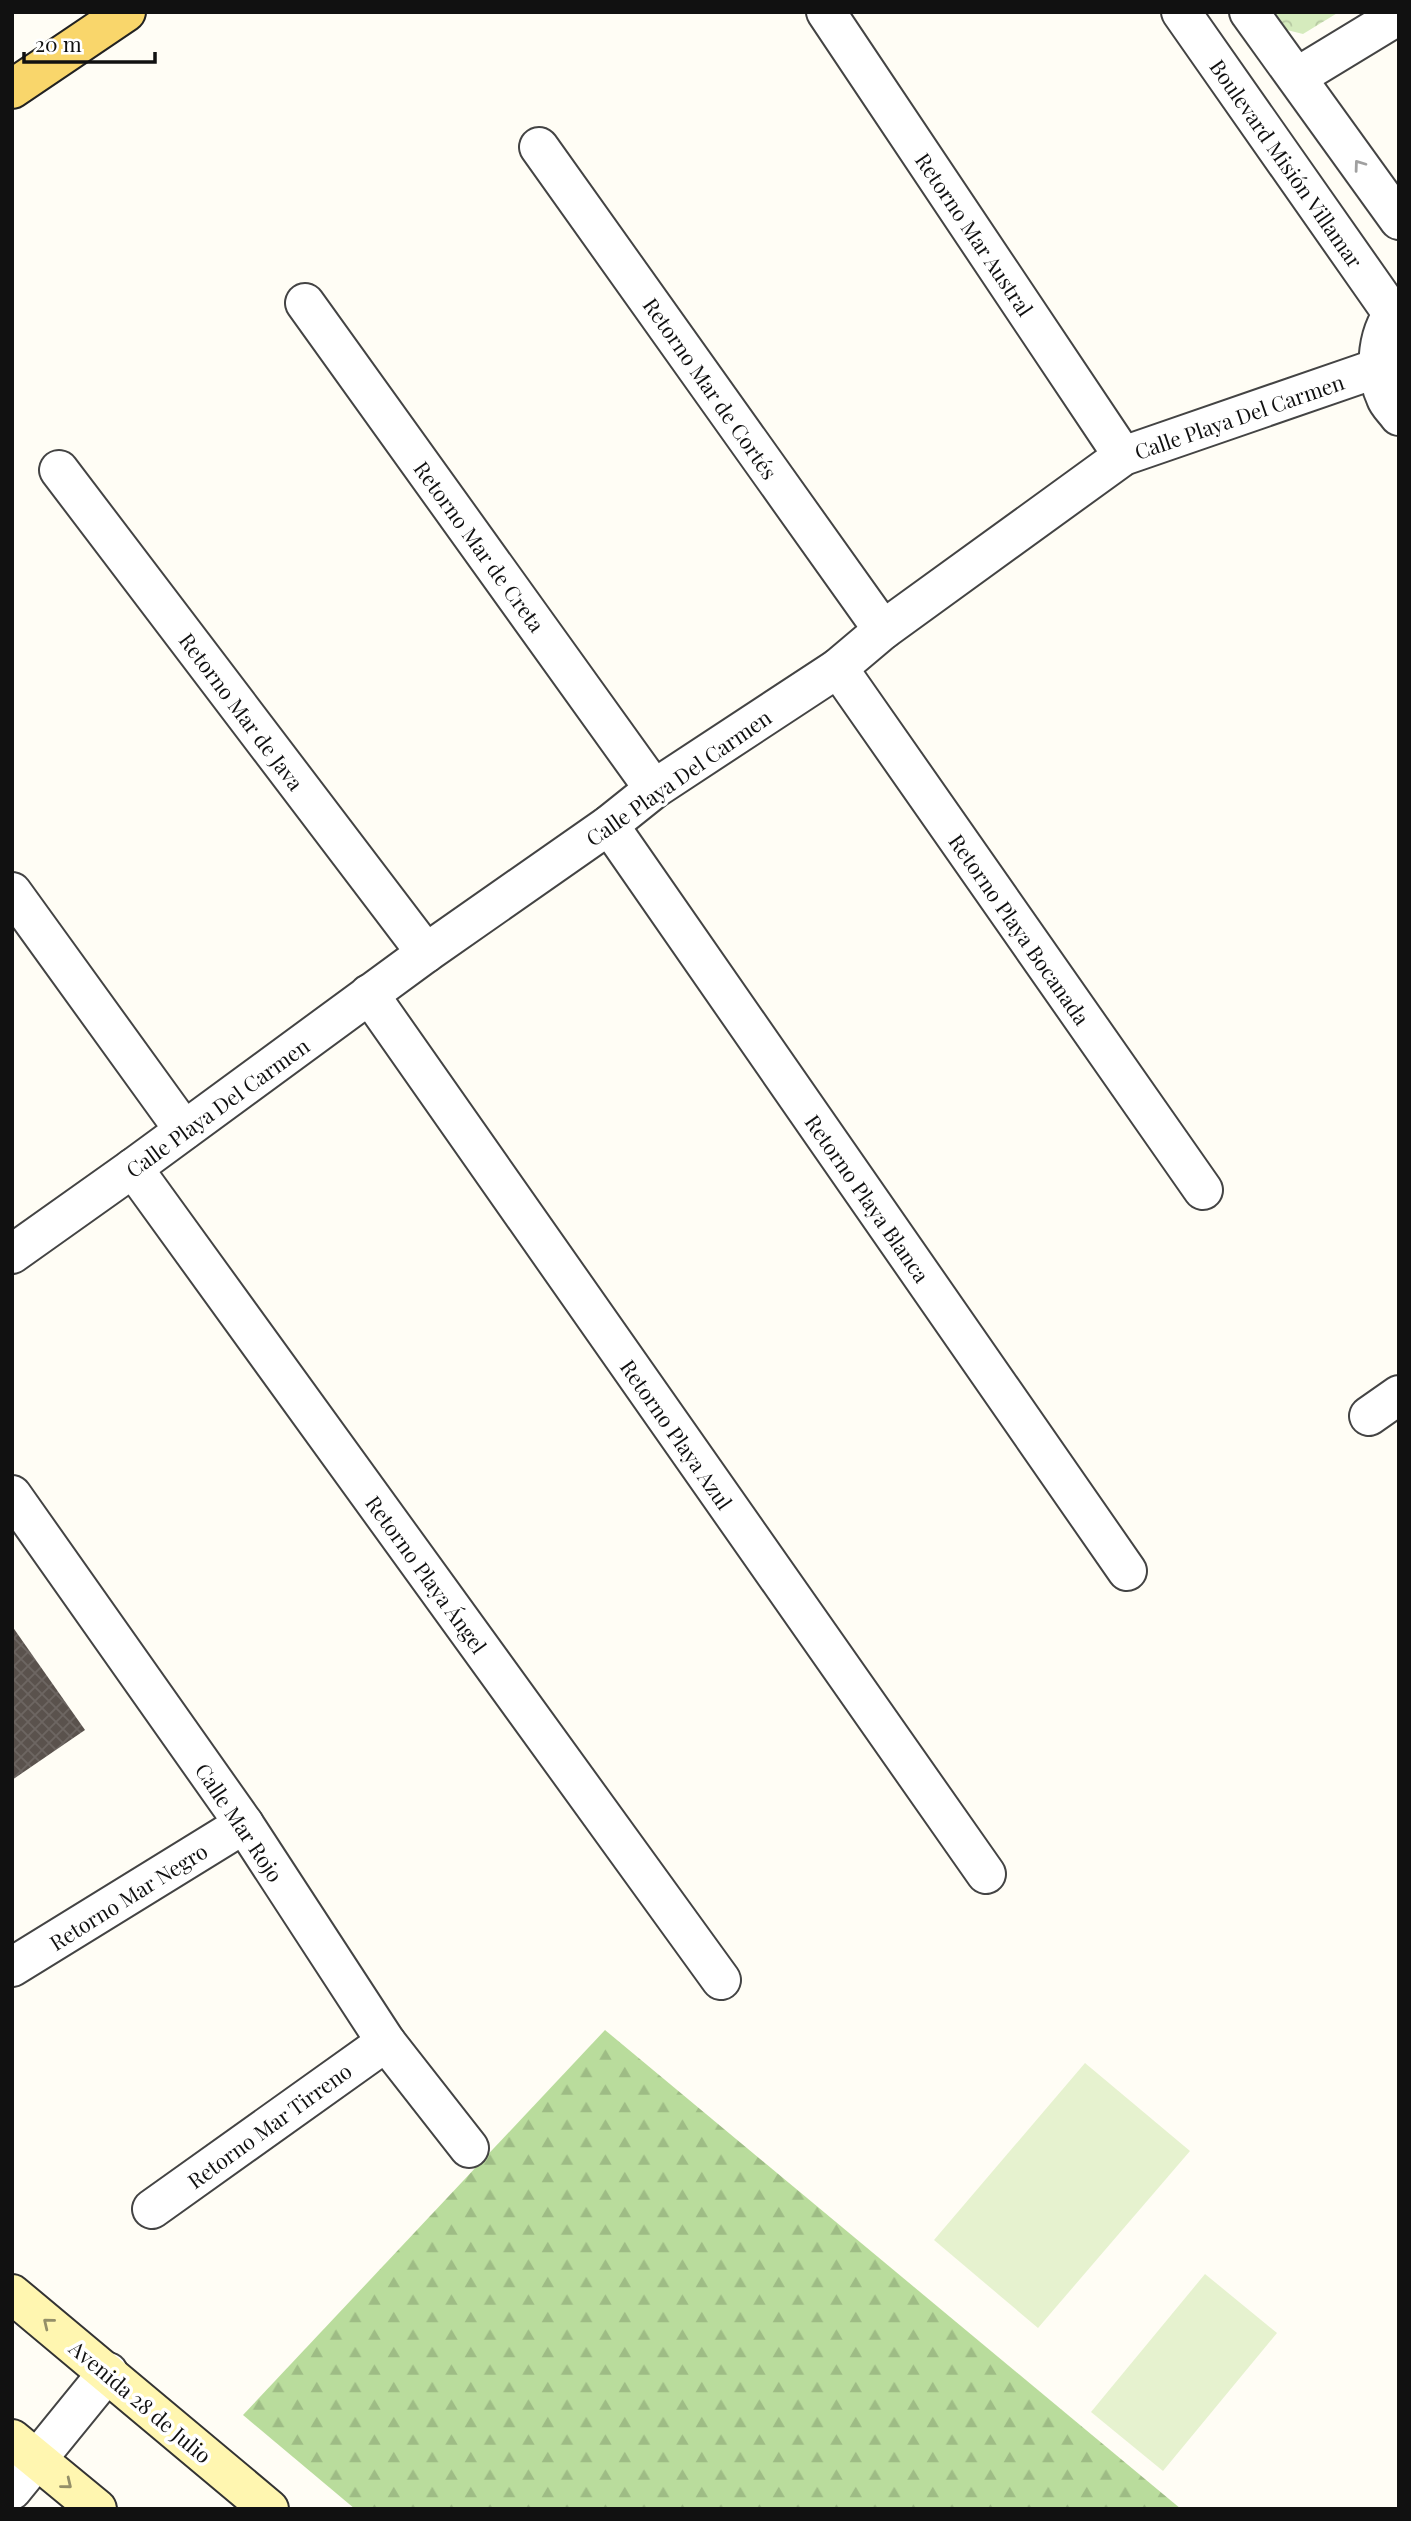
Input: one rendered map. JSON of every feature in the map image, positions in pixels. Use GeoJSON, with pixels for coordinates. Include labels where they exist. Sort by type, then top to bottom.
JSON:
{"type":"FeatureCollection","features":[{"type":"Feature","properties":{"kind":"main road"},"geometry":{"type":"LineString","coordinates":[[12,89],[127,12]]}},
{"type":"Feature","properties":{"kind":"main road","name":"Avenida 28 de Julio"},"geometry":{"type":"LineString","coordinates":[[12,2294],[269,2509]]}},
{"type":"Feature","properties":{"kind":"main road"},"geometry":{"type":"LineString","coordinates":[[24,2449],[97,2509]]}},
{"type":"Feature","properties":{"kind":"street","name":"Retorno Mar Austral"},"geometry":{"type":"LineString","coordinates":[[826,12],[1123,456]]}},
{"type":"Feature","properties":{"kind":"street","name":"Boulevard Misión Villamar"},"geometry":{"type":"LineString","coordinates":[[1181,12],[1396,310]]}},
{"type":"Feature","properties":{"kind":"street"},"geometry":{"type":"LineString","coordinates":[[1250,12],[1399,220]]}},
{"type":"Feature","properties":{"kind":"street"},"geometry":{"type":"LineString","coordinates":[[1297,77],[1399,15]]}},
{"type":"Feature","properties":{"kind":"street","name":"Retorno Mar de Cortés"},"geometry":{"type":"LineString","coordinates":[[539,146],[883,630]]}},
{"type":"Feature","properties":{"kind":"street","name":"Retorno Mar de Creta"},"geometry":{"type":"LineString","coordinates":[[305,303],[654,789]]}},
{"type":"Feature","properties":{"kind":"street"},"geometry":{"type":"LineString","coordinates":[[1396,310],[1381,340],[1378,368],[1385,398],[1399,416]]}},
{"type":"Feature","properties":{"kind":"street","name":"Calle Playa Del Carmen"},"geometry":{"type":"LineString","coordinates":[[12,1254],[426,953],[609,825],[654,789],[838,668],[883,630],[1123,456],[1378,368]]}},
{"type":"Feature","properties":{"kind":"street","name":"Retorno Mar de Java"},"geometry":{"type":"LineString","coordinates":[[59,470],[426,953]]}},
{"type":"Feature","properties":{"kind":"street","name":"Retorno Playa Bocanada"},"geometry":{"type":"LineString","coordinates":[[838,668],[1203,1190]]}},
{"type":"Feature","properties":{"kind":"street","name":"Retorno Playa Blanca"},"geometry":{"type":"LineString","coordinates":[[609,825],[1127,1571]]}},
{"type":"Feature","properties":{"kind":"street"},"geometry":{"type":"LineString","coordinates":[[12,892],[184,1130]]}},
{"type":"Feature","properties":{"kind":"street","name":"Retorno Playa Azul"},"geometry":{"type":"LineString","coordinates":[[369,994],[986,1874]]}},
{"type":"Feature","properties":{"kind":"street","name":"Retorno Playa Ángel"},"geometry":{"type":"LineString","coordinates":[[133,1168],[721,1980]]}},
{"type":"Feature","properties":{"kind":"street","name":"Calle Mar Rojo"},"geometry":{"type":"LineString","coordinates":[[12,1495],[244,1824],[386,2042],[468,2148]]}},
{"type":"Feature","properties":{"kind":"street","name":"Retorno Mar Negro"},"geometry":{"type":"LineString","coordinates":[[12,1967],[244,1824]]}},
{"type":"Feature","properties":{"kind":"street","name":"Retorno Mar Tirreno"},"geometry":{"type":"LineString","coordinates":[[152,2209],[386,2042]]}},
{"type":"Feature","properties":{"kind":"street"},"geometry":{"type":"LineString","coordinates":[[12,2490],[24,2449],[108,2372]]}},
{"type":"Feature","properties":{"kind":"green space"},"geometry":{"type":"Polygon","coordinates":[[[1275,12],[1339,12],[1303,34],[1287,30],[1275,12]]]}},
{"type":"Feature","properties":{"kind":"green space"},"geometry":{"type":"Polygon","coordinates":[[[605,2030],[1181,2509],[355,2509],[243,2415],[605,2030]]]}},
{"type":"Feature","properties":{"kind":"green space"},"geometry":{"type":"Polygon","coordinates":[[[1085,2063],[1190,2151],[1038,2328],[934,2240],[1085,2063]]]}},
{"type":"Feature","properties":{"kind":"green space"},"geometry":{"type":"Polygon","coordinates":[[[1205,2274],[1277,2333],[1163,2471],[1091,2412],[1205,2274]]]}},
{"type":"Feature","properties":{"kind":"building"},"geometry":{"type":"Polygon","coordinates":[[[12,1626],[85,1730],[12,1780],[12,1626]]]}}]}
